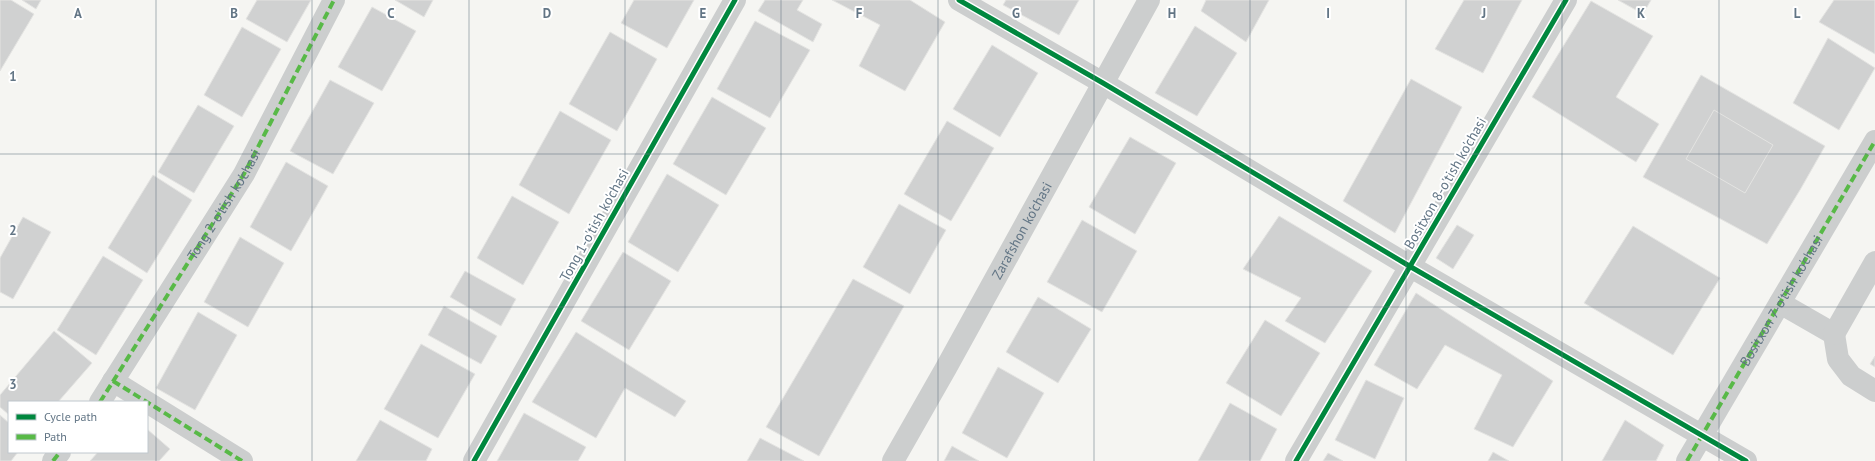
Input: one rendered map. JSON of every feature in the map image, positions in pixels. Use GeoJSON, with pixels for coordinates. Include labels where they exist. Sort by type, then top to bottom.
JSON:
{"type":"FeatureCollection","features":[{"type":"Feature","properties":{"kind":"street","name":"Tong 2-o'tish ko'chasi"},"geometry":{"type":"LineString","coordinates":[[101,401],[244,174],[334,0]]}},
{"type":"Feature","properties":{"kind":"street","name":"Tong 1-o'tish ko'chasi"},"geometry":{"type":"LineString","coordinates":[[474,461],[735,0]]}},
{"type":"Feature","properties":{"kind":"street"},"geometry":{"type":"LineString","coordinates":[[959,0],[1102,83],[1411,267],[1746,461]]}},
{"type":"Feature","properties":{"kind":"street","name":"Zarafshon ko'chasi"},"geometry":{"type":"LineString","coordinates":[[892,461],[946,368],[1149,0]]}},
{"type":"Feature","properties":{"kind":"street","name":"Bositxon 8-o'tish ko'chasi"},"geometry":{"type":"LineString","coordinates":[[1296,461],[1566,0]]}},
{"type":"Feature","properties":{"kind":"street","name":"Bositxon 7-o'tish ko'chasi"},"geometry":{"type":"LineString","coordinates":[[1687,461],[1875,141]]}},
{"type":"Feature","properties":{"kind":"street"},"geometry":{"type":"LineString","coordinates":[[1875,262],[1834,334],[1838,358],[1851,376],[1875,391]]}},
{"type":"Feature","properties":{"kind":"street"},"geometry":{"type":"LineString","coordinates":[[1780,303],[1834,334]]}},
{"type":"Feature","properties":{"kind":"street"},"geometry":{"type":"LineString","coordinates":[[113,381],[145,401]]}},
{"type":"Feature","properties":{"kind":"street"},"geometry":{"type":"LineString","coordinates":[[148,403],[242,461]]}},
{"type":"Feature","properties":{"kind":"street"},"geometry":{"type":"LineString","coordinates":[[53,461],[59,453]]}},
{"type":"Feature","properties":{"kind":"building"},"geometry":{"type":"Polygon","coordinates":[[[0,0],[11,0],[34,14],[0,71],[0,0]]]}},
{"type":"Feature","properties":{"kind":"building"},"geometry":{"type":"Polygon","coordinates":[[[22,0],[41,0],[36,9],[22,0]]]}},
{"type":"Feature","properties":{"kind":"building"},"geometry":{"type":"Polygon","coordinates":[[[257,0],[311,0],[287,42],[246,19],[257,0]]]}},
{"type":"Feature","properties":{"kind":"building"},"geometry":{"type":"Polygon","coordinates":[[[395,0],[433,0],[424,17],[395,0]]]}},
{"type":"Feature","properties":{"kind":"building"},"geometry":{"type":"Polygon","coordinates":[[[634,0],[694,0],[667,48],[621,23],[634,0]]]}},
{"type":"Feature","properties":{"kind":"building"},"geometry":{"type":"Polygon","coordinates":[[[765,0],[803,0],[797,10],[822,24],[813,42],[758,11],[765,0]]]}},
{"type":"Feature","properties":{"kind":"building"},"geometry":{"type":"Polygon","coordinates":[[[832,0],[910,0],[945,22],[905,91],[859,66],[880,25],[832,0]]]}},
{"type":"Feature","properties":{"kind":"building"},"geometry":{"type":"Polygon","coordinates":[[[1006,0],[1079,0],[1059,35],[1003,5],[1006,0]]]}},
{"type":"Feature","properties":{"kind":"building"},"geometry":{"type":"Polygon","coordinates":[[[1206,0],[1269,0],[1246,42],[1201,11],[1206,0]]]}},
{"type":"Feature","properties":{"kind":"building"},"geometry":{"type":"Polygon","coordinates":[[[1464,0],[1522,0],[1483,73],[1435,49],[1464,0]]]}},
{"type":"Feature","properties":{"kind":"building"},"geometry":{"type":"Polygon","coordinates":[[[1618,0],[1651,0],[1643,14],[1618,0]]]}},
{"type":"Feature","properties":{"kind":"building"},"geometry":{"type":"Polygon","coordinates":[[[1834,0],[1875,0],[1875,54],[1819,22],[1834,0]]]}},
{"type":"Feature","properties":{"kind":"building"},"geometry":{"type":"Polygon","coordinates":[[[1591,1],[1653,36],[1616,97],[1659,124],[1636,162],[1532,97],[1591,1]]]}},
{"type":"Feature","properties":{"kind":"building"},"geometry":{"type":"Polygon","coordinates":[[[372,7],[416,31],[382,91],[338,67],[372,7]]]}},
{"type":"Feature","properties":{"kind":"building"},"geometry":{"type":"Polygon","coordinates":[[[755,21],[810,50],[770,118],[717,89],[755,21]]]}},
{"type":"Feature","properties":{"kind":"building"},"geometry":{"type":"Polygon","coordinates":[[[1195,26],[1237,53],[1197,116],[1155,93],[1195,26]]]}},
{"type":"Feature","properties":{"kind":"building"},"geometry":{"type":"Polygon","coordinates":[[[242,27],[281,49],[242,117],[204,95],[242,27]]]}},
{"type":"Feature","properties":{"kind":"building"},"geometry":{"type":"Polygon","coordinates":[[[610,32],[657,59],[617,131],[569,104],[610,32]]]}},
{"type":"Feature","properties":{"kind":"building"},"geometry":{"type":"Polygon","coordinates":[[[1828,38],[1875,68],[1839,130],[1793,103],[1828,38]]]}},
{"type":"Feature","properties":{"kind":"building"},"geometry":{"type":"Polygon","coordinates":[[[992,45],[1038,73],[1000,137],[953,109],[992,45]]]}},
{"type":"Feature","properties":{"kind":"building"},"geometry":{"type":"Polygon","coordinates":[[[1701,75],[1825,146],[1767,244],[1643,177],[1701,75]]]}},
{"type":"Feature","properties":{"kind":"building"},"geometry":{"type":"Polygon","coordinates":[[[1411,79],[1462,107],[1395,233],[1343,201],[1411,79]]]}},
{"type":"Feature","properties":{"kind":"building"},"geometry":{"type":"Polygon","coordinates":[[[330,80],[374,103],[333,174],[290,151],[330,80]]]}},
{"type":"Feature","properties":{"kind":"building"},"geometry":{"type":"Polygon","coordinates":[[[712,97],[766,128],[726,195],[673,164],[712,97]]]}},
{"type":"Feature","properties":{"kind":"building"},"geometry":{"type":"Polygon","coordinates":[[[198,105],[234,126],[194,193],[158,172],[198,105]]]}},
{"type":"Feature","properties":{"kind":"building"},"geometry":{"type":"Polygon","coordinates":[[[1714,110],[1773,145],[1745,193],[1686,159],[1714,110]]]}},
{"type":"Feature","properties":{"kind":"building"},"geometry":{"type":"Polygon","coordinates":[[[560,111],[611,140],[569,214],[519,185],[560,111]]]}},
{"type":"Feature","properties":{"kind":"building"},"geometry":{"type":"Polygon","coordinates":[[[947,121],[994,148],[951,221],[904,194],[947,121]]]}},
{"type":"Feature","properties":{"kind":"building"},"geometry":{"type":"Polygon","coordinates":[[[1130,137],[1176,163],[1135,234],[1089,207],[1130,137]]]}},
{"type":"Feature","properties":{"kind":"building"},"geometry":{"type":"Polygon","coordinates":[[[286,162],[328,186],[291,251],[250,227],[286,162]]]}},
{"type":"Feature","properties":{"kind":"building"},"geometry":{"type":"Polygon","coordinates":[[[667,174],[719,205],[678,272],[628,242],[667,174]]]}},
{"type":"Feature","properties":{"kind":"building"},"geometry":{"type":"Polygon","coordinates":[[[153,175],[192,200],[147,273],[108,248],[153,175]]]}},
{"type":"Feature","properties":{"kind":"building"},"geometry":{"type":"Polygon","coordinates":[[[512,196],[559,222],[523,285],[477,258],[512,196]]]}},
{"type":"Feature","properties":{"kind":"building"},"geometry":{"type":"Polygon","coordinates":[[[899,204],[946,230],[910,294],[863,267],[899,204]]]}},
{"type":"Feature","properties":{"kind":"building"},"geometry":{"type":"Polygon","coordinates":[[[1279,216],[1372,271],[1325,343],[1285,321],[1301,298],[1243,269],[1279,216]]]}},
{"type":"Feature","properties":{"kind":"building"},"geometry":{"type":"Polygon","coordinates":[[[23,217],[51,232],[13,299],[0,292],[0,258],[23,217]]]}},
{"type":"Feature","properties":{"kind":"building"},"geometry":{"type":"Polygon","coordinates":[[[1082,220],[1137,251],[1102,312],[1047,282],[1082,220]]]}},
{"type":"Feature","properties":{"kind":"building"},"geometry":{"type":"Polygon","coordinates":[[[1457,225],[1474,235],[1453,269],[1436,258],[1457,225]]]}},
{"type":"Feature","properties":{"kind":"building"},"geometry":{"type":"Polygon","coordinates":[[[1633,226],[1720,278],[1673,355],[1584,303],[1633,226]]]}},
{"type":"Feature","properties":{"kind":"building"},"geometry":{"type":"Polygon","coordinates":[[[240,237],[284,263],[248,327],[204,302],[240,237]]]}},
{"type":"Feature","properties":{"kind":"building"},"geometry":{"type":"Polygon","coordinates":[[[623,252],[671,281],[629,350],[581,321],[623,252]]]}},
{"type":"Feature","properties":{"kind":"building"},"geometry":{"type":"Polygon","coordinates":[[[103,256],[143,280],[96,355],[57,330],[103,256]]]}},
{"type":"Feature","properties":{"kind":"building"},"geometry":{"type":"Polygon","coordinates":[[[465,271],[516,299],[501,326],[450,297],[465,271]]]}},
{"type":"Feature","properties":{"kind":"building"},"geometry":{"type":"Polygon","coordinates":[[[853,279],[904,306],[819,456],[766,427],[853,279]]]}},
{"type":"Feature","properties":{"kind":"building"},"geometry":{"type":"Polygon","coordinates":[[[1416,293],[1553,381],[1513,447],[1474,429],[1502,375],[1445,345],[1417,389],[1374,365],[1416,293]]]}},
{"type":"Feature","properties":{"kind":"building"},"geometry":{"type":"Polygon","coordinates":[[[1038,297],[1091,329],[1058,383],[1006,352],[1038,297]]]}},
{"type":"Feature","properties":{"kind":"building"},"geometry":{"type":"Polygon","coordinates":[[[444,306],[497,336],[481,364],[428,335],[444,306]]]}},
{"type":"Feature","properties":{"kind":"building"},"geometry":{"type":"Polygon","coordinates":[[[198,312],[237,335],[195,410],[156,388],[198,312]]]}},
{"type":"Feature","properties":{"kind":"building"},"geometry":{"type":"Polygon","coordinates":[[[1265,320],[1320,353],[1281,416],[1226,383],[1265,320]]]}},
{"type":"Feature","properties":{"kind":"building"},"geometry":{"type":"Polygon","coordinates":[[[54,331],[92,363],[59,401],[8,401],[8,414],[0,407],[0,395],[54,331]]]}},
{"type":"Feature","properties":{"kind":"building"},"geometry":{"type":"Polygon","coordinates":[[[576,332],[686,401],[675,417],[625,388],[596,438],[532,402],[576,332]]]}},
{"type":"Feature","properties":{"kind":"building"},"geometry":{"type":"Polygon","coordinates":[[[421,344],[475,374],[438,438],[384,409],[421,344]]]}},
{"type":"Feature","properties":{"kind":"building"},"geometry":{"type":"Polygon","coordinates":[[[1875,356],[1875,367],[1870,364],[1875,356]]]}},
{"type":"Feature","properties":{"kind":"building"},"geometry":{"type":"Polygon","coordinates":[[[998,367],[1044,393],[1007,458],[962,433],[998,367]]]}},
{"type":"Feature","properties":{"kind":"building"},"geometry":{"type":"Polygon","coordinates":[[[1366,380],[1404,398],[1375,459],[1335,440],[1366,380]]]}},
{"type":"Feature","properties":{"kind":"building"},"geometry":{"type":"Polygon","coordinates":[[[1230,403],[1277,429],[1260,461],[1198,461],[1230,403]]]}},
{"type":"Feature","properties":{"kind":"building"},"geometry":{"type":"Polygon","coordinates":[[[524,413],[586,447],[578,461],[497,461],[524,413]]]}},
{"type":"Feature","properties":{"kind":"building"},"geometry":{"type":"Polygon","coordinates":[[[0,415],[8,422],[8,453],[17,453],[11,461],[0,461],[0,415]]]}},
{"type":"Feature","properties":{"kind":"building"},"geometry":{"type":"Polygon","coordinates":[[[380,420],[432,449],[426,461],[356,461],[380,420]]]}},
{"type":"Feature","properties":{"kind":"building"},"geometry":{"type":"Polygon","coordinates":[[[1625,420],[1664,445],[1656,461],[1602,461],[1625,420]]]}},
{"type":"Feature","properties":{"kind":"building"},"geometry":{"type":"Polygon","coordinates":[[[148,430],[170,449],[159,461],[90,461],[97,453],[148,453],[148,430]]]}},
{"type":"Feature","properties":{"kind":"building"},"geometry":{"type":"Polygon","coordinates":[[[760,438],[804,461],[747,461],[760,438]]]}},
{"type":"Feature","properties":{"kind":"building"},"geometry":{"type":"Polygon","coordinates":[[[952,446],[979,461],[944,461],[952,446]]]}},
{"type":"Feature","properties":{"kind":"building"},"geometry":{"type":"Polygon","coordinates":[[[1493,452],[1509,461],[1488,461],[1493,452]]]}},
{"type":"Feature","properties":{"kind":"building"},"geometry":{"type":"Polygon","coordinates":[[[1328,453],[1343,461],[1323,461],[1328,453]]]}},
{"type":"Feature","properties":{"kind":"marked path"},"geometry":{"type":"LineString","coordinates":[[101,401],[244,174],[334,0]]}},
{"type":"Feature","properties":{"kind":"marked path"},"geometry":{"type":"LineString","coordinates":[[1687,461],[1875,141]]}},
{"type":"Feature","properties":{"kind":"marked path"},"geometry":{"type":"LineString","coordinates":[[113,381],[145,401]]}},
{"type":"Feature","properties":{"kind":"marked path"},"geometry":{"type":"LineString","coordinates":[[148,403],[242,461]]}},
{"type":"Feature","properties":{"kind":"marked path"},"geometry":{"type":"LineString","coordinates":[[53,461],[59,453]]}},
{"type":"Feature","properties":{"kind":"cycle path"},"geometry":{"type":"LineString","coordinates":[[474,461],[735,0]]}},
{"type":"Feature","properties":{"kind":"cycle path"},"geometry":{"type":"LineString","coordinates":[[959,0],[1103,83],[1411,267],[1746,461]]}},
{"type":"Feature","properties":{"kind":"cycle path"},"geometry":{"type":"LineString","coordinates":[[1296,461],[1566,0]]}}]}
